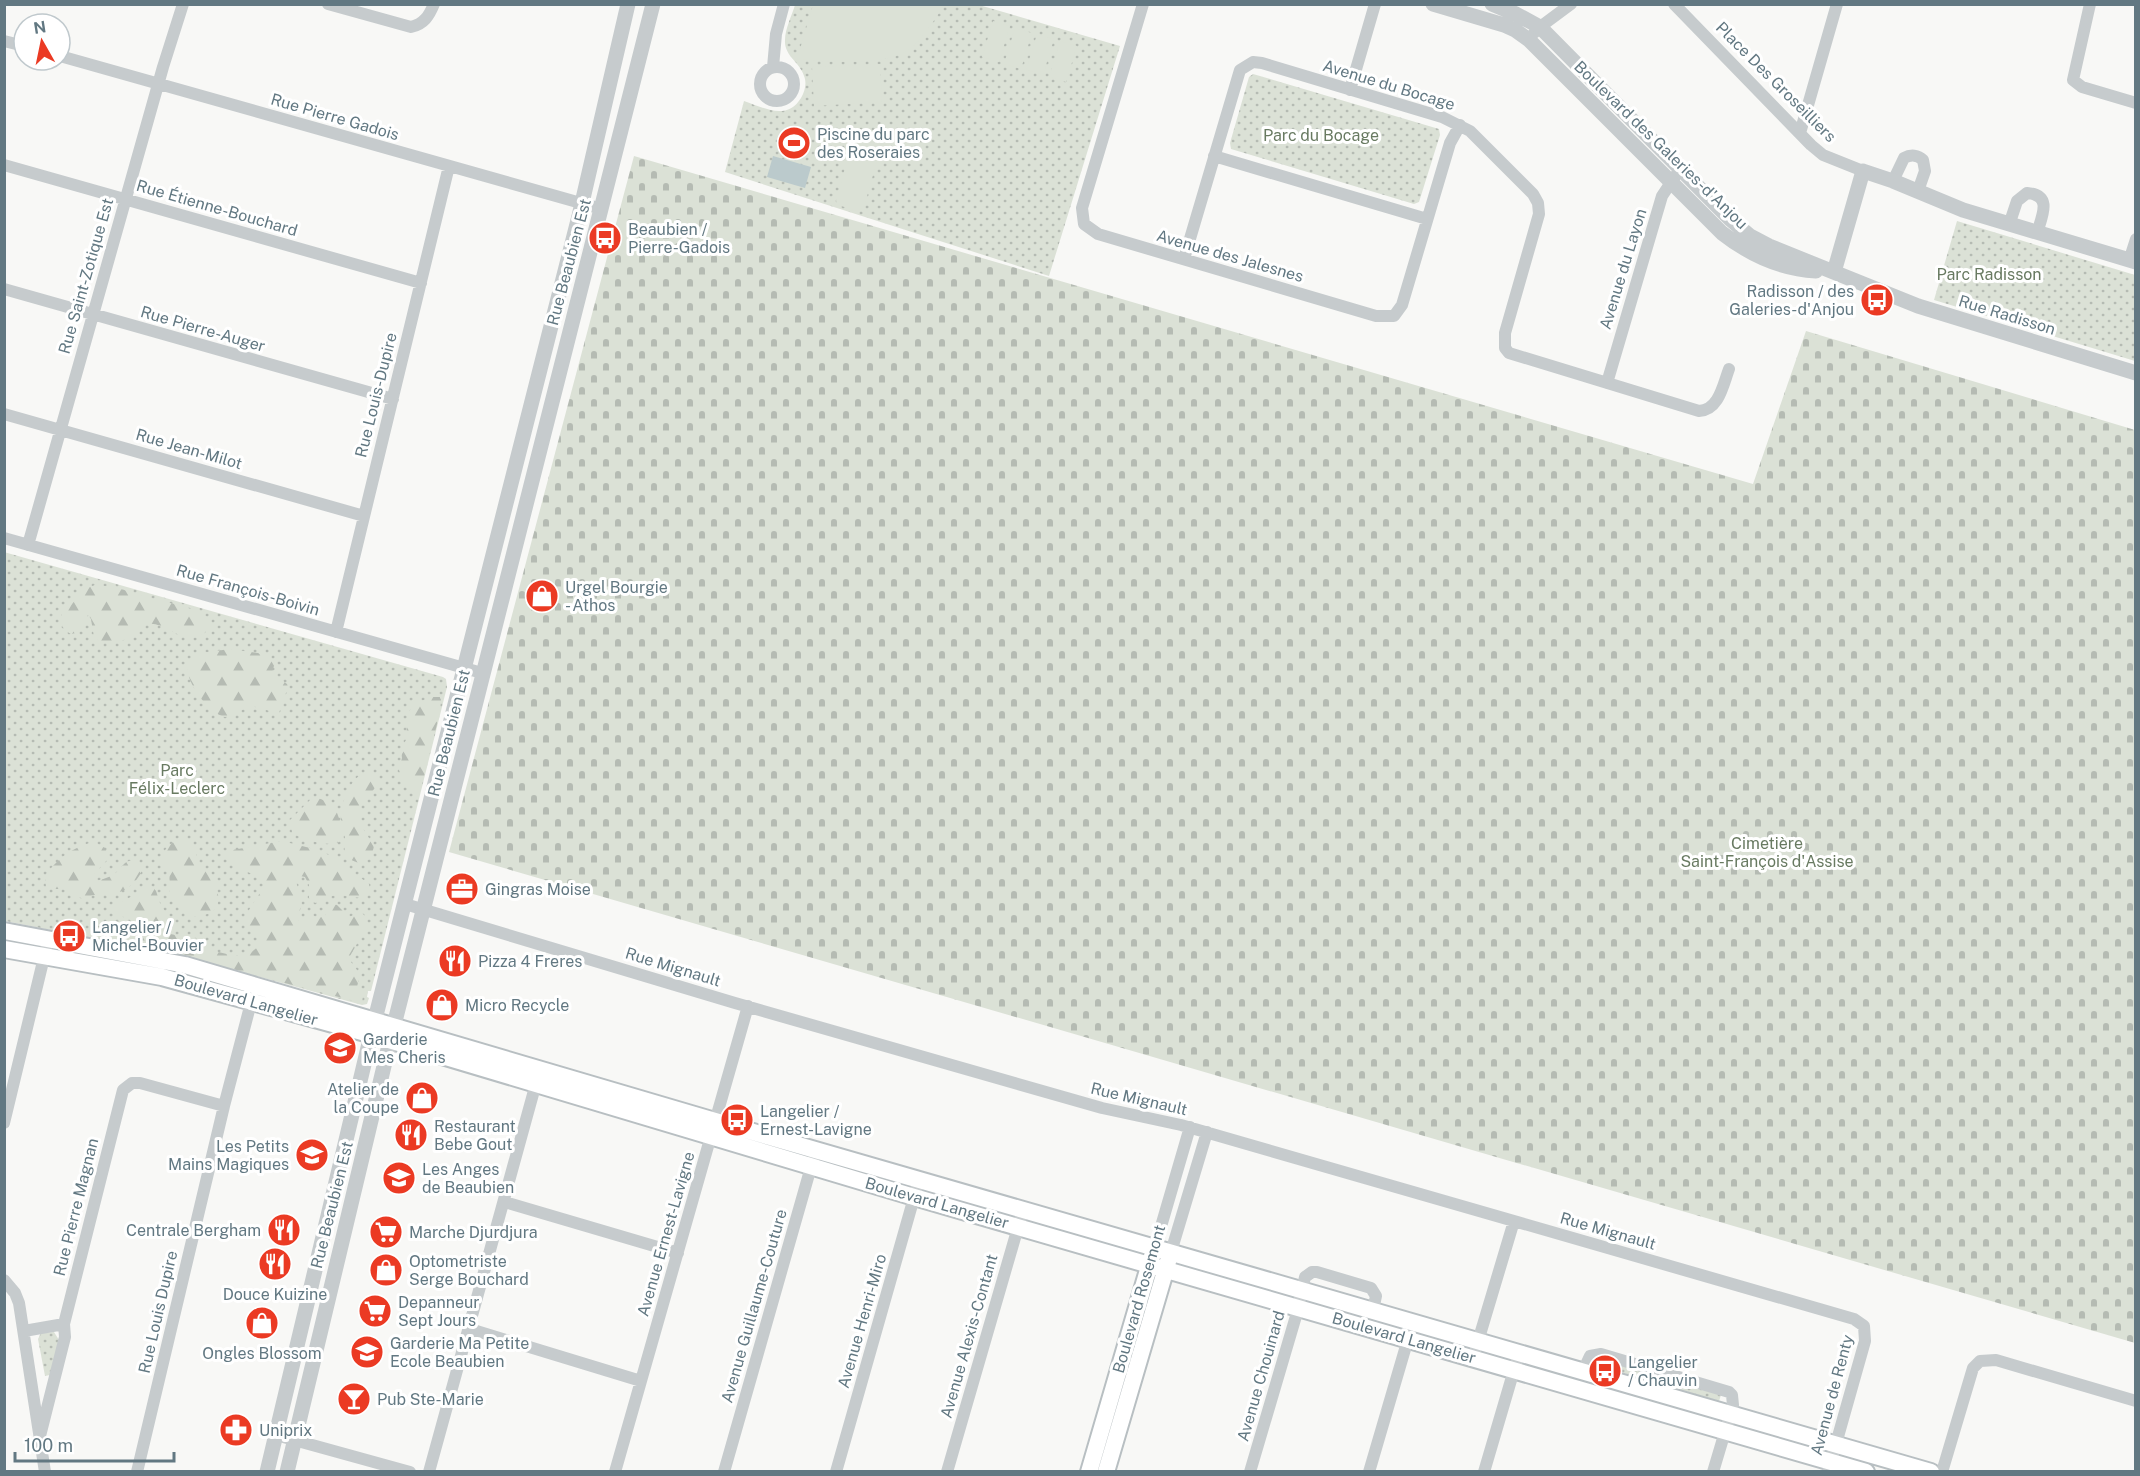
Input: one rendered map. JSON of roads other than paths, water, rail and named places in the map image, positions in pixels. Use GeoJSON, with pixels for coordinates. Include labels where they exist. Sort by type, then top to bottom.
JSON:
{"type":"FeatureCollection","features":[{"type":"Feature","properties":{"kind":"main road","name":"Boulevard Langelier"},"geometry":{"type":"LineString","coordinates":[[4,931],[46,947],[251,1002],[374,1027]]}},
{"type":"Feature","properties":{"kind":"main road","name":"Boulevard Langelier"},"geometry":{"type":"LineString","coordinates":[[4,949],[46,947],[185,965],[256,985],[392,1033],[713,1129],[814,1158],[919,1180],[1413,1322],[1476,1349],[1514,1369],[1725,1430],[1829,1466],[1866,1472]]}},
{"type":"Feature","properties":{"kind":"main road","name":"Boulevard Langelier"},"geometry":{"type":"LineString","coordinates":[[814,1158],[914,1197],[1408,1339],[1519,1353],[1931,1472]]}},
{"type":"Feature","properties":{"kind":"main road","name":"Boulevard Rosemont"},"geometry":{"type":"LineString","coordinates":[[1106,1472],[1163,1249]]}},
{"type":"Feature","properties":{"kind":"main road","name":"Boulevard Rosemont"},"geometry":{"type":"LineString","coordinates":[[1089,1472],[1158,1267]]}},
{"type":"Feature","properties":{"kind":"street","name":"Rue Saint-Zotique Est"},"geometry":{"type":"LineString","coordinates":[[28,545],[177,17],[183,4]]}},
{"type":"Feature","properties":{"kind":"street"},"geometry":{"type":"LineString","coordinates":[[328,4],[411,27],[419,26],[426,20],[434,4]]}},
{"type":"Feature","properties":{"kind":"street","name":"Rue Beaubien Est"},"geometry":{"type":"LineString","coordinates":[[267,1472],[374,1027],[582,204],[628,4]]}},
{"type":"Feature","properties":{"kind":"street","name":"Rue Beaubien Est"},"geometry":{"type":"LineString","coordinates":[[287,1472],[392,1033],[653,4]]}},
{"type":"Feature","properties":{"kind":"street"},"geometry":{"type":"LineString","coordinates":[[773,66],[776,34],[784,4]]}},
{"type":"Feature","properties":{"kind":"street","name":"Avenue des Jalesnes"},"geometry":{"type":"LineString","coordinates":[[1143,4],[1082,208],[1084,224],[1098,234],[1376,316],[1394,316],[1402,305],[1450,143],[1460,125]]}},
{"type":"Feature","properties":{"kind":"street"},"geometry":{"type":"LineString","coordinates":[[1350,90],[1375,4]]}},
{"type":"Feature","properties":{"kind":"street","name":"Boulevard des Galeries-d'Anjou"},"geometry":{"type":"LineString","coordinates":[[1433,4],[1504,25],[1529,39],[1722,233],[1738,246],[1784,266],[1834,272]]}},
{"type":"Feature","properties":{"kind":"street","name":"Boulevard des Galeries-d'Anjou"},"geometry":{"type":"LineString","coordinates":[[1492,4],[1540,27],[1730,219],[1750,236],[1834,272]]}},
{"type":"Feature","properties":{"kind":"street"},"geometry":{"type":"LineString","coordinates":[[1529,39],[1540,27],[1571,4]]}},
{"type":"Feature","properties":{"kind":"street","name":"Place Des Groseilliers"},"geometry":{"type":"LineString","coordinates":[[1674,4],[1823,155],[1863,171]]}},
{"type":"Feature","properties":{"kind":"street"},"geometry":{"type":"LineString","coordinates":[[1800,133],[1837,4]]}},
{"type":"Feature","properties":{"kind":"street"},"geometry":{"type":"LineString","coordinates":[[2090,4],[2073,80],[2079,86],[2136,103]]}},
{"type":"Feature","properties":{"kind":"street","name":"Rue Pierre Gadois"},"geometry":{"type":"LineString","coordinates":[[72,59],[602,209]]}},
{"type":"Feature","properties":{"kind":"street","name":"Avenue du Bocage"},"geometry":{"type":"LineString","coordinates":[[1184,259],[1240,70],[1253,62],[1262,63],[1460,125],[1470,130],[1533,194],[1538,203],[1538,224],[1505,333],[1505,348],[1509,353],[1699,411],[1706,411],[1715,403],[1729,369]]}},
{"type":"Feature","properties":{"kind":"street"},"geometry":{"type":"LineString","coordinates":[[1893,181],[1904,158],[1912,155],[1920,158],[1925,164],[1925,171],[1918,191]]}},
{"type":"Feature","properties":{"kind":"street"},"geometry":{"type":"LineString","coordinates":[[1214,156],[1427,219]]}},
{"type":"Feature","properties":{"kind":"street","name":"Rue Étienne-Bouchard"},"geometry":{"type":"LineString","coordinates":[[4,165],[421,283]]}},
{"type":"Feature","properties":{"kind":"street","name":"Rue Louis-Dupire"},"geometry":{"type":"LineString","coordinates":[[336,632],[449,166]]}},
{"type":"Feature","properties":{"kind":"street","name":"Avenue du Layon"},"geometry":{"type":"LineString","coordinates":[[1607,383],[1662,196],[1670,181],[1681,170]]}},
{"type":"Feature","properties":{"kind":"street"},"geometry":{"type":"LineString","coordinates":[[1834,272],[1863,171],[1963,210],[2132,261],[2136,239]]}},
{"type":"Feature","properties":{"kind":"street"},"geometry":{"type":"LineString","coordinates":[[2009,225],[2017,201],[2027,193],[2034,194],[2043,202],[2037,233]]}},
{"type":"Feature","properties":{"kind":"street","name":"Rue Radisson"},"geometry":{"type":"LineString","coordinates":[[1834,272],[1918,306],[2136,373]]}},
{"type":"Feature","properties":{"kind":"street","name":"Rue Pierre-Auger"},"geometry":{"type":"LineString","coordinates":[[4,289],[393,399]]}},
{"type":"Feature","properties":{"kind":"street"},"geometry":{"type":"LineString","coordinates":[[550,330],[568,335]]}},
{"type":"Feature","properties":{"kind":"street","name":"Rue Jean-Milot"},"geometry":{"type":"LineString","coordinates":[[4,414],[364,516]]}},
{"type":"Feature","properties":{"kind":"street","name":"Rue François-Boivin"},"geometry":{"type":"LineString","coordinates":[[4,538],[482,673]]}},
{"type":"Feature","properties":{"kind":"street","name":"Rue Mignault"},"geometry":{"type":"LineString","coordinates":[[405,904],[1102,1108],[1190,1127],[1854,1319],[1864,1326]]}},
{"type":"Feature","properties":{"kind":"street"},"geometry":{"type":"LineString","coordinates":[[4,1124],[46,947]]}},
{"type":"Feature","properties":{"kind":"street","name":"Rue Louis Dupire"},"geometry":{"type":"LineString","coordinates":[[137,1472],[224,1106],[256,985]]}},
{"type":"Feature","properties":{"kind":"street","name":"Avenue Ernest-Lavigne"},"geometry":{"type":"LineString","coordinates":[[615,1472],[748,1006]]}},
{"type":"Feature","properties":{"kind":"street"},"geometry":{"type":"LineString","coordinates":[[429,1472],[538,1077]]}},
{"type":"Feature","properties":{"kind":"street","name":"Rue Pierre Magnan"},"geometry":{"type":"LineString","coordinates":[[40,1436],[65,1338],[64,1324],[123,1090],[132,1083],[140,1083],[224,1106]]}},
{"type":"Feature","properties":{"kind":"street","name":"Boulevard Rosemont"},"geometry":{"type":"LineString","coordinates":[[1163,1249],[1190,1127]]}},
{"type":"Feature","properties":{"kind":"street","name":"Boulevard Rosemont"},"geometry":{"type":"LineString","coordinates":[[1163,1249],[1207,1132]]}},
{"type":"Feature","properties":{"kind":"street","name":"Avenue Guillaume-Couture"},"geometry":{"type":"LineString","coordinates":[[724,1472],[814,1158]]}},
{"type":"Feature","properties":{"kind":"street","name":"Avenue Henri-Miro"},"geometry":{"type":"LineString","coordinates":[[836,1472],[919,1180]]}},
{"type":"Feature","properties":{"kind":"street"},"geometry":{"type":"LineString","coordinates":[[505,1202],[678,1253]]}},
{"type":"Feature","properties":{"kind":"street","name":"Avenue Alexis-Contant"},"geometry":{"type":"LineString","coordinates":[[947,1472],[1023,1210]]}},
{"type":"Feature","properties":{"kind":"street"},"geometry":{"type":"LineString","coordinates":[[1476,1349],[1514,1221]]}},
{"type":"Feature","properties":{"kind":"street"},"geometry":{"type":"LineString","coordinates":[[322,1239],[341,1243]]}},
{"type":"Feature","properties":{"kind":"street"},"geometry":{"type":"LineString","coordinates":[[4,1280],[15,1293],[19,1303],[45,1472]]}},
{"type":"Feature","properties":{"kind":"street","name":"Avenue Chouinard"},"geometry":{"type":"LineString","coordinates":[[1250,1472],[1302,1289]]}},
{"type":"Feature","properties":{"kind":"street"},"geometry":{"type":"LineString","coordinates":[[1369,1472],[1413,1322]]}},
{"type":"Feature","properties":{"kind":"street"},"geometry":{"type":"LineString","coordinates":[[24,1331],[64,1324]]}},
{"type":"Feature","properties":{"kind":"street","name":"Avenue de Renty"},"geometry":{"type":"LineString","coordinates":[[1829,1466],[1865,1341],[1864,1326]]}},
{"type":"Feature","properties":{"kind":"street"},"geometry":{"type":"LineString","coordinates":[[470,1329],[641,1381]]}},
{"type":"Feature","properties":{"kind":"street"},"geometry":{"type":"LineString","coordinates":[[1484,1472],[1519,1353]]}},
{"type":"Feature","properties":{"kind":"street"},"geometry":{"type":"LineString","coordinates":[[295,1355],[314,1359]]}},
{"type":"Feature","properties":{"kind":"street"},"geometry":{"type":"LineString","coordinates":[[1942,1472],[1973,1368],[1985,1359],[1996,1360],[2136,1401]]}},
{"type":"Feature","properties":{"kind":"street"},"geometry":{"type":"LineString","coordinates":[[1713,1472],[1731,1414]]}},
{"type":"Feature","properties":{"kind":"street"},"geometry":{"type":"LineString","coordinates":[[276,1435],[410,1472]]}},
{"type":"Feature","properties":{"kind":"place","name":"Piscine du parc des Roseraies"},"geometry":{"type":"Point","coordinates":[794,143]}},
{"type":"Feature","properties":{"kind":"place","name":"Beaubien / Pierre-Gadois"},"geometry":{"type":"Point","coordinates":[605,238]}},
{"type":"Feature","properties":{"kind":"place","name":"Radisson / des Galeries-d'Anjou"},"geometry":{"type":"Point","coordinates":[1877,300]}},
{"type":"Feature","properties":{"kind":"place","name":"Urgel Bourgie - Athos"},"geometry":{"type":"Point","coordinates":[542,596]}},
{"type":"Feature","properties":{"kind":"place","name":"Gingras Moise"},"geometry":{"type":"Point","coordinates":[462,889]}},
{"type":"Feature","properties":{"kind":"place","name":"Langelier / Michel-Bouvier"},"geometry":{"type":"Point","coordinates":[69,936]}},
{"type":"Feature","properties":{"kind":"place","name":"Pizza 4 Freres"},"geometry":{"type":"Point","coordinates":[455,961]}},
{"type":"Feature","properties":{"kind":"place","name":"Micro Recycle"},"geometry":{"type":"Point","coordinates":[442,1005]}},
{"type":"Feature","properties":{"kind":"place","name":"Garderie Mes Cheris"},"geometry":{"type":"Point","coordinates":[340,1048]}},
{"type":"Feature","properties":{"kind":"place","name":"Atelier de la Coupe"},"geometry":{"type":"Point","coordinates":[422,1098]}},
{"type":"Feature","properties":{"kind":"place","name":"Langelier / Ernest-Lavigne"},"geometry":{"type":"Point","coordinates":[737,1120]}},
{"type":"Feature","properties":{"kind":"place","name":"Restaurant Bebe Gout"},"geometry":{"type":"Point","coordinates":[411,1135]}},
{"type":"Feature","properties":{"kind":"place","name":"Les Petits Mains Magiques"},"geometry":{"type":"Point","coordinates":[312,1155]}},
{"type":"Feature","properties":{"kind":"place","name":"Les Anges de Beaubien"},"geometry":{"type":"Point","coordinates":[399,1178]}},
{"type":"Feature","properties":{"kind":"place","name":"Centrale Bergham"},"geometry":{"type":"Point","coordinates":[284,1230]}},
{"type":"Feature","properties":{"kind":"place","name":"Marche Djurdjura"},"geometry":{"type":"Point","coordinates":[386,1232]}},
{"type":"Feature","properties":{"kind":"place","name":"Douce Kuizine"},"geometry":{"type":"Point","coordinates":[275,1264]}},
{"type":"Feature","properties":{"kind":"place","name":"Optometriste Serge Bouchard"},"geometry":{"type":"Point","coordinates":[386,1270]}},
{"type":"Feature","properties":{"kind":"place","name":"Depanneur Sept Jours"},"geometry":{"type":"Point","coordinates":[375,1311]}},
{"type":"Feature","properties":{"kind":"place","name":"Ongles Blossom"},"geometry":{"type":"Point","coordinates":[262,1323]}},
{"type":"Feature","properties":{"kind":"place","name":"Garderie Ma Petite Ecole Beaubien"},"geometry":{"type":"Point","coordinates":[367,1352]}},
{"type":"Feature","properties":{"kind":"place","name":"Langelier / Chauvin"},"geometry":{"type":"Point","coordinates":[1605,1371]}},
{"type":"Feature","properties":{"kind":"place","name":"Pub Ste-Marie"},"geometry":{"type":"Point","coordinates":[354,1399]}},
{"type":"Feature","properties":{"kind":"place","name":"Uniprix"},"geometry":{"type":"Point","coordinates":[236,1430]}},
{"type":"Feature","properties":{"kind":"park label","name":"Parc du Bocage"},"geometry":{"type":"Point","coordinates":[1321,135]}},
{"type":"Feature","properties":{"kind":"park label","name":"Parc Radisson"},"geometry":{"type":"Point","coordinates":[1989,274]}},
{"type":"Feature","properties":{"kind":"park label","name":"Parc Félix-Leclerc"},"geometry":{"type":"Point","coordinates":[177,779]}},
{"type":"Feature","properties":{"kind":"park label","name":"Cimetière Saint-François d'Assise"},"geometry":{"type":"Point","coordinates":[1767,852]}}]}
